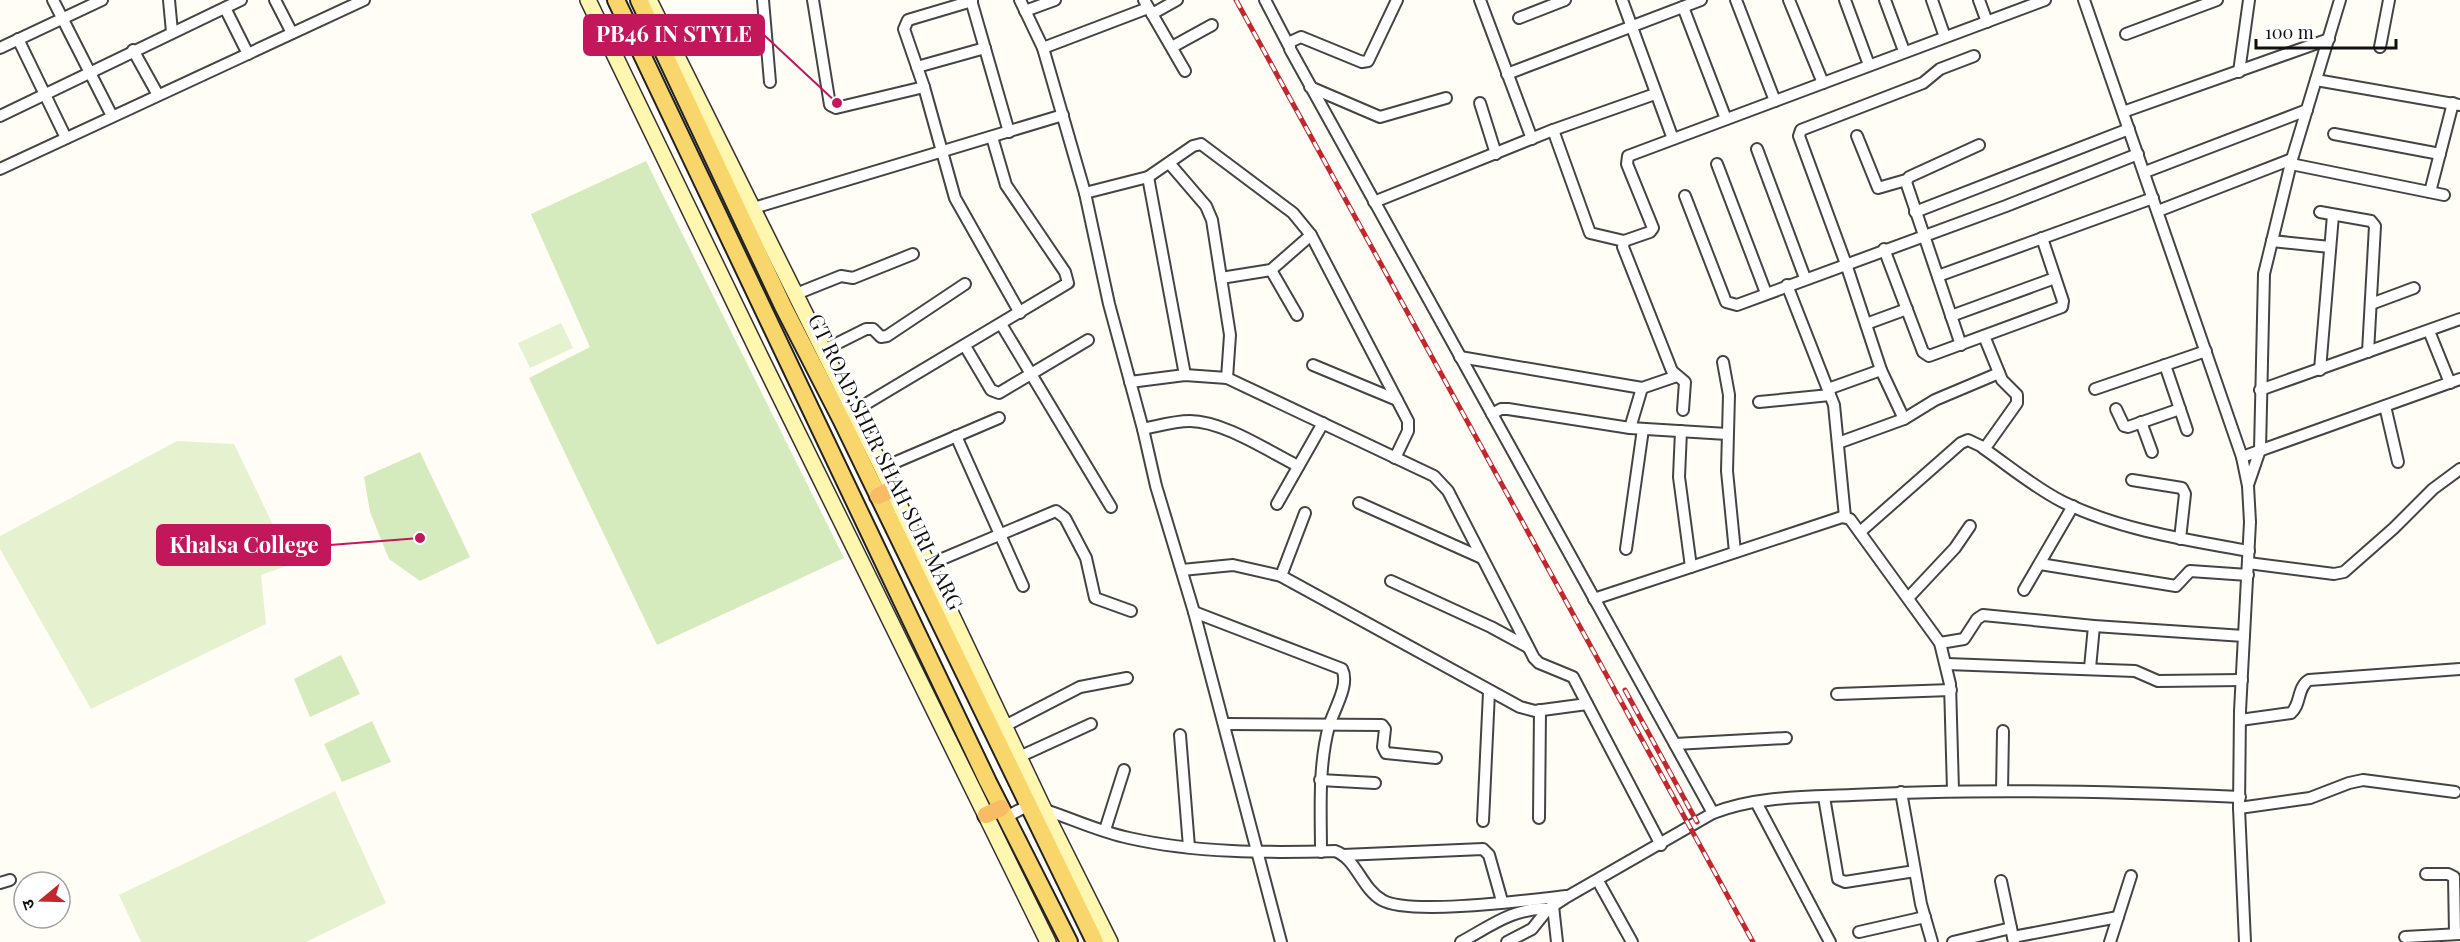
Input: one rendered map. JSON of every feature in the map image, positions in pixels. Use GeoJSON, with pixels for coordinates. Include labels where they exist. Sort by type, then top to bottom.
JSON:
{"type":"FeatureCollection","features":[{"type":"Feature","properties":{"kind":"main road"},"geometry":{"type":"LineString","coordinates":[[610,0],[591,5],[998,814],[1048,942]]}},
{"type":"Feature","properties":{"kind":"main road","name":"GT ROAD;SHER SHAH SURI MARG"},"geometry":{"type":"LineString","coordinates":[[616,0],[998,814],[1069,942]]}},
{"type":"Feature","properties":{"kind":"main road","name":"GT ROAD;SHER SHAH SURI MARG"},"geometry":{"type":"LineString","coordinates":[[639,0],[747,210],[783,306],[847,415],[922,568],[1036,807],[1095,942]]}},
{"type":"Feature","properties":{"kind":"main road"},"geometry":{"type":"LineString","coordinates":[[649,0],[747,210],[796,294],[824,350],[847,415],[882,468],[885,492]]}},
{"type":"Feature","properties":{"kind":"main road"},"geometry":{"type":"LineString","coordinates":[[999,729],[1019,757],[1036,807],[1110,942]]}},
{"type":"Feature","properties":{"kind":"street"},"geometry":{"type":"LineString","coordinates":[[53,0],[112,116]]}},
{"type":"Feature","properties":{"kind":"street"},"geometry":{"type":"LineString","coordinates":[[0,48],[102,0]]}},
{"type":"Feature","properties":{"kind":"street"},"geometry":{"type":"LineString","coordinates":[[168,0],[172,32]]}},
{"type":"Feature","properties":{"kind":"street"},"geometry":{"type":"LineString","coordinates":[[0,116],[240,0]]}},
{"type":"Feature","properties":{"kind":"street"},"geometry":{"type":"LineString","coordinates":[[275,0],[292,33]]}},
{"type":"Feature","properties":{"kind":"street"},"geometry":{"type":"LineString","coordinates":[[333,0],[338,11]]}},
{"type":"Feature","properties":{"kind":"street"},"geometry":{"type":"LineString","coordinates":[[0,169],[364,0]]}},
{"type":"Feature","properties":{"kind":"street"},"geometry":{"type":"LineString","coordinates":[[763,0],[770,82]]}},
{"type":"Feature","properties":{"kind":"street"},"geometry":{"type":"LineString","coordinates":[[813,0],[830,105],[836,108],[924,87]]}},
{"type":"Feature","properties":{"kind":"street"},"geometry":{"type":"LineString","coordinates":[[1009,132],[971,0],[905,22],[904,29],[924,87],[955,198],[1020,313]]}},
{"type":"Feature","properties":{"kind":"street"},"geometry":{"type":"LineString","coordinates":[[1020,0],[1043,48],[1085,193],[1109,304],[1156,486],[1225,724],[1281,942]]}},
{"type":"Feature","properties":{"kind":"street"},"geometry":{"type":"LineString","coordinates":[[1025,11],[1055,0]]}},
{"type":"Feature","properties":{"kind":"street"},"geometry":{"type":"LineString","coordinates":[[1043,48],[1148,7],[1177,0]]}},
{"type":"Feature","properties":{"kind":"street"},"geometry":{"type":"LineString","coordinates":[[1265,0],[1310,87],[1713,813]]}},
{"type":"Feature","properties":{"kind":"street"},"geometry":{"type":"LineString","coordinates":[[1289,46],[1292,40],[1301,37],[1362,62],[1368,61],[1397,0]]}},
{"type":"Feature","properties":{"kind":"street"},"geometry":{"type":"LineString","coordinates":[[1480,0],[1532,139]]}},
{"type":"Feature","properties":{"kind":"street"},"geometry":{"type":"LineString","coordinates":[[1519,18],[1565,0]]}},
{"type":"Feature","properties":{"kind":"street"},"geometry":{"type":"LineString","coordinates":[[1622,0],[1673,139]]}},
{"type":"Feature","properties":{"kind":"street"},"geometry":{"type":"LineString","coordinates":[[1507,74],[1701,0]]}},
{"type":"Feature","properties":{"kind":"street"},"geometry":{"type":"LineString","coordinates":[[1736,0],[1776,101]]}},
{"type":"Feature","properties":{"kind":"street"},"geometry":{"type":"LineString","coordinates":[[1789,0],[1823,83]]}},
{"type":"Feature","properties":{"kind":"street"},"geometry":{"type":"LineString","coordinates":[[1845,0],[1869,65]]}},
{"type":"Feature","properties":{"kind":"street"},"geometry":{"type":"LineString","coordinates":[[1885,0],[1904,51]]}},
{"type":"Feature","properties":{"kind":"street"},"geometry":{"type":"LineString","coordinates":[[1932,0],[1946,37]]}},
{"type":"Feature","properties":{"kind":"street"},"geometry":{"type":"LineString","coordinates":[[1979,0],[1987,22]]}},
{"type":"Feature","properties":{"kind":"street"},"geometry":{"type":"LineString","coordinates":[[1553,130],[1590,233],[1624,241],[1650,232],[1653,228],[1627,164],[1628,156],[1904,51],[1987,22],[2030,3],[2045,0]]}},
{"type":"Feature","properties":{"kind":"street"},"geometry":{"type":"LineString","coordinates":[[2085,0],[2242,456],[2248,486],[2248,563],[2240,720],[2240,802],[2245,942]]}},
{"type":"Feature","properties":{"kind":"street"},"geometry":{"type":"LineString","coordinates":[[2126,34],[2217,0]]}},
{"type":"Feature","properties":{"kind":"street"},"geometry":{"type":"LineString","coordinates":[[2239,72],[2249,0]]}},
{"type":"Feature","properties":{"kind":"street"},"geometry":{"type":"LineString","coordinates":[[2248,486],[2260,450],[2262,300],[2272,241],[2292,162],[2340,0]]}},
{"type":"Feature","properties":{"kind":"street"},"geometry":{"type":"LineString","coordinates":[[2380,47],[2389,0]]}},
{"type":"Feature","properties":{"kind":"street"},"geometry":{"type":"LineString","coordinates":[[1148,7],[1185,71]]}},
{"type":"Feature","properties":{"kind":"street"},"geometry":{"type":"LineString","coordinates":[[1683,7],[1726,119]]}},
{"type":"Feature","properties":{"kind":"street"},"geometry":{"type":"LineString","coordinates":[[225,8],[248,54]]}},
{"type":"Feature","properties":{"kind":"street"},"geometry":{"type":"LineString","coordinates":[[1172,47],[1212,25]]}},
{"type":"Feature","properties":{"kind":"street"},"geometry":{"type":"LineString","coordinates":[[18,39],[66,138]]}},
{"type":"Feature","properties":{"kind":"street"},"geometry":{"type":"LineString","coordinates":[[2123,112],[2329,39]]}},
{"type":"Feature","properties":{"kind":"street"},"geometry":{"type":"LineString","coordinates":[[917,67],[985,48]]}},
{"type":"Feature","properties":{"kind":"street"},"geometry":{"type":"LineString","coordinates":[[134,50],[158,95]]}},
{"type":"Feature","properties":{"kind":"street"},"geometry":{"type":"LineString","coordinates":[[1904,419],[1881,370],[1799,132],[1923,83],[1940,69],[1974,56]]}},
{"type":"Feature","properties":{"kind":"street"},"geometry":{"type":"LineString","coordinates":[[2316,80],[2457,104],[2430,192]]}},
{"type":"Feature","properties":{"kind":"street"},"geometry":{"type":"LineString","coordinates":[[1310,87],[1380,117],[1446,98]]}},
{"type":"Feature","properties":{"kind":"street"},"geometry":{"type":"LineString","coordinates":[[1374,202],[1553,130],[1656,94]]}},
{"type":"Feature","properties":{"kind":"street"},"geometry":{"type":"LineString","coordinates":[[1480,103],[1496,154]]}},
{"type":"Feature","properties":{"kind":"street"},"geometry":{"type":"LineString","coordinates":[[2145,172],[2307,110]]}},
{"type":"Feature","properties":{"kind":"street"},"geometry":{"type":"LineString","coordinates":[[747,210],[1063,115]]}},
{"type":"Feature","properties":{"kind":"street"},"geometry":{"type":"LineString","coordinates":[[1915,212],[2129,129]]}},
{"type":"Feature","properties":{"kind":"street"},"geometry":{"type":"LineString","coordinates":[[2334,134],[2440,154]]}},
{"type":"Feature","properties":{"kind":"street"},"geometry":{"type":"LineString","coordinates":[[1857,136],[1878,188],[1906,180],[1979,145]]}},
{"type":"Feature","properties":{"kind":"street"},"geometry":{"type":"LineString","coordinates":[[847,415],[1065,287],[1068,278],[1038,229],[1006,185],[992,137]]}},
{"type":"Feature","properties":{"kind":"street"},"geometry":{"type":"LineString","coordinates":[[1085,193],[1148,177],[1170,164],[1192,146],[1201,144],[1293,213],[1311,235],[1409,425],[1395,458]]}},
{"type":"Feature","properties":{"kind":"street"},"geometry":{"type":"LineString","coordinates":[[1757,149],[1805,278]]}},
{"type":"Feature","properties":{"kind":"street"},"geometry":{"type":"LineString","coordinates":[[1685,196],[1726,302],[1737,305],[2138,154]]}},
{"type":"Feature","properties":{"kind":"street"},"geometry":{"type":"LineString","coordinates":[[2158,211],[2292,162],[2444,195]]}},
{"type":"Feature","properties":{"kind":"street"},"geometry":{"type":"LineString","coordinates":[[1170,164],[1210,212],[1230,335],[1227,378]]}},
{"type":"Feature","properties":{"kind":"street"},"geometry":{"type":"LineString","coordinates":[[1717,164],[1767,293]]}},
{"type":"Feature","properties":{"kind":"street"},"geometry":{"type":"LineString","coordinates":[[1148,177],[1185,375]]}},
{"type":"Feature","properties":{"kind":"street"},"geometry":{"type":"LineString","coordinates":[[1906,180],[1961,345]]}},
{"type":"Feature","properties":{"kind":"street"},"geometry":{"type":"LineString","coordinates":[[1938,276],[2153,198]]}},
{"type":"Feature","properties":{"kind":"street"},"geometry":{"type":"LineString","coordinates":[[2320,212],[2371,221],[2375,226],[2368,352]]}},
{"type":"Feature","properties":{"kind":"street"},"geometry":{"type":"LineString","coordinates":[[2320,370],[2333,215]]}},
{"type":"Feature","properties":{"kind":"street"},"geometry":{"type":"LineString","coordinates":[[1221,278],[1271,270],[1311,235]]}},
{"type":"Feature","properties":{"kind":"street"},"geometry":{"type":"LineString","coordinates":[[1884,249],[1926,355],[1932,356],[2062,307],[2063,301],[2042,238]]}},
{"type":"Feature","properties":{"kind":"street"},"geometry":{"type":"LineString","coordinates":[[1624,241],[1623,247],[1672,371],[1684,382],[1683,410]]}},
{"type":"Feature","properties":{"kind":"street"},"geometry":{"type":"LineString","coordinates":[[2272,241],[2330,247]]}},
{"type":"Feature","properties":{"kind":"street"},"geometry":{"type":"LineString","coordinates":[[796,294],[842,276],[853,278],[913,254]]}},
{"type":"Feature","properties":{"kind":"street"},"geometry":{"type":"LineString","coordinates":[[1271,270],[1297,315]]}},
{"type":"Feature","properties":{"kind":"street"},"geometry":{"type":"LineString","coordinates":[[1951,316],[2055,278]]}},
{"type":"Feature","properties":{"kind":"street"},"geometry":{"type":"LineString","coordinates":[[824,350],[866,329],[873,329],[881,336],[887,336],[966,284]]}},
{"type":"Feature","properties":{"kind":"street"},"geometry":{"type":"LineString","coordinates":[[1787,285],[1829,392],[1838,443],[1845,517]]}},
{"type":"Feature","properties":{"kind":"street"},"geometry":{"type":"LineString","coordinates":[[2371,304],[2414,288]]}},
{"type":"Feature","properties":{"kind":"street"},"geometry":{"type":"LineString","coordinates":[[1866,324],[1907,309]]}},
{"type":"Feature","properties":{"kind":"street"},"geometry":{"type":"LineString","coordinates":[[2260,390],[2460,319]]}},
{"type":"Feature","properties":{"kind":"street"},"geometry":{"type":"LineString","coordinates":[[1001,324],[1111,507]]}},
{"type":"Feature","properties":{"kind":"street"},"geometry":{"type":"LineString","coordinates":[[2242,456],[2455,381],[2429,331]]}},
{"type":"Feature","properties":{"kind":"street"},"geometry":{"type":"LineString","coordinates":[[1983,448],[2018,400],[2016,393],[2004,384],[1984,336]]}},
{"type":"Feature","properties":{"kind":"street"},"geometry":{"type":"LineString","coordinates":[[965,346],[995,392],[1004,392],[1088,340]]}},
{"type":"Feature","properties":{"kind":"street"},"geometry":{"type":"LineString","coordinates":[[2095,389],[2206,351]]}},
{"type":"Feature","properties":{"kind":"street"},"geometry":{"type":"LineString","coordinates":[[1460,357],[1642,388],[1677,376]]}},
{"type":"Feature","properties":{"kind":"street"},"geometry":{"type":"LineString","coordinates":[[1723,362],[1729,395],[1727,471],[1736,552]]}},
{"type":"Feature","properties":{"kind":"street"},"geometry":{"type":"LineString","coordinates":[[1313,364],[1396,400]]}},
{"type":"Feature","properties":{"kind":"street"},"geometry":{"type":"LineString","coordinates":[[2165,365],[2187,430]]}},
{"type":"Feature","properties":{"kind":"street"},"geometry":{"type":"LineString","coordinates":[[1759,402],[1829,392],[1881,370]]}},
{"type":"Feature","properties":{"kind":"street"},"geometry":{"type":"LineString","coordinates":[[1838,443],[1911,417],[1926,405],[1999,373]]}},
{"type":"Feature","properties":{"kind":"street"},"geometry":{"type":"LineString","coordinates":[[1130,382],[1185,375],[1227,378],[1423,470],[1440,481],[1528,647],[1539,663],[1571,674],[1661,845]]}},
{"type":"Feature","properties":{"kind":"street"},"geometry":{"type":"LineString","coordinates":[[1630,428],[1642,388]]}},
{"type":"Feature","properties":{"kind":"street"},"geometry":{"type":"LineString","coordinates":[[2385,405],[2398,462]]}},
{"type":"Feature","properties":{"kind":"street"},"geometry":{"type":"LineString","coordinates":[[1492,414],[1501,409],[1508,409],[1630,428],[1727,434]]}},
{"type":"Feature","properties":{"kind":"street"},"geometry":{"type":"LineString","coordinates":[[2116,409],[2126,427],[2180,409]]}},
{"type":"Feature","properties":{"kind":"street"},"geometry":{"type":"LineString","coordinates":[[882,468],[999,418]]}},
{"type":"Feature","properties":{"kind":"street"},"geometry":{"type":"LineString","coordinates":[[1143,429],[1198,422],[1240,436],[1298,466]]}},
{"type":"Feature","properties":{"kind":"street"},"geometry":{"type":"LineString","coordinates":[[2141,422],[2152,452]]}},
{"type":"Feature","properties":{"kind":"street"},"geometry":{"type":"LineString","coordinates":[[1277,504],[1323,423]]}},
{"type":"Feature","properties":{"kind":"street"},"geometry":{"type":"LineString","coordinates":[[1626,549],[1643,429]]}},
{"type":"Feature","properties":{"kind":"street"},"geometry":{"type":"LineString","coordinates":[[1681,431],[1678,477],[1691,567]]}},
{"type":"Feature","properties":{"kind":"street"},"geometry":{"type":"LineString","coordinates":[[956,436],[1023,586]]}},
{"type":"Feature","properties":{"kind":"street"},"geometry":{"type":"LineString","coordinates":[[1860,532],[1961,443],[1968,440],[2053,496],[2073,506],[2142,531],[2248,551]]}},
{"type":"Feature","properties":{"kind":"street"},"geometry":{"type":"LineString","coordinates":[[2248,563],[2334,574],[2344,572],[2394,528],[2433,489],[2460,469]]}},
{"type":"Feature","properties":{"kind":"street"},"geometry":{"type":"LineString","coordinates":[[2132,480],[2182,488],[2185,494],[2180,539]]}},
{"type":"Feature","properties":{"kind":"street"},"geometry":{"type":"LineString","coordinates":[[1359,503],[1482,558]]}},
{"type":"Feature","properties":{"kind":"street"},"geometry":{"type":"LineString","coordinates":[[2024,590],[2073,506]]}},
{"type":"Feature","properties":{"kind":"street"},"geometry":{"type":"LineString","coordinates":[[922,568],[1050,512],[1059,512],[1086,558],[1095,598],[1131,611]]}},
{"type":"Feature","properties":{"kind":"street"},"geometry":{"type":"LineString","coordinates":[[1281,576],[1305,513]]}},
{"type":"Feature","properties":{"kind":"street"},"geometry":{"type":"LineString","coordinates":[[1594,599],[1845,517],[1850,519],[1909,597],[1940,643],[1947,664],[1951,690],[1953,790]]}},
{"type":"Feature","properties":{"kind":"street"},"geometry":{"type":"LineString","coordinates":[[1909,597],[1955,548],[1970,526]]}},
{"type":"Feature","properties":{"kind":"street"},"geometry":{"type":"LineString","coordinates":[[2040,564],[2176,586],[2181,584],[2185,574],[2190,571],[2247,575]]}},
{"type":"Feature","properties":{"kind":"street"},"geometry":{"type":"LineString","coordinates":[[1182,570],[1233,565],[1281,576],[1520,707],[1540,710],[1587,704]]}},
{"type":"Feature","properties":{"kind":"street"},"geometry":{"type":"LineString","coordinates":[[1391,581],[1491,627],[1528,647]]}},
{"type":"Feature","properties":{"kind":"street"},"geometry":{"type":"LineString","coordinates":[[1194,612],[1342,669],[1345,682],[1329,726],[1320,780],[1321,852]]}},
{"type":"Feature","properties":{"kind":"street"},"geometry":{"type":"LineString","coordinates":[[1940,643],[1964,639],[1977,619],[1983,615],[2094,626],[2244,636]]}},
{"type":"Feature","properties":{"kind":"street"},"geometry":{"type":"LineString","coordinates":[[2090,668],[2094,626]]}},
{"type":"Feature","properties":{"kind":"street"},"geometry":{"type":"LineString","coordinates":[[1947,664],[2090,668],[2139,672],[2158,681],[2242,680]]}},
{"type":"Feature","properties":{"kind":"street"},"geometry":{"type":"LineString","coordinates":[[2240,720],[2291,713],[2296,707],[2303,684],[2309,680],[2460,669]]}},
{"type":"Feature","properties":{"kind":"street"},"geometry":{"type":"LineString","coordinates":[[999,729],[1080,687],[1127,678]]}},
{"type":"Feature","properties":{"kind":"street"},"geometry":{"type":"LineString","coordinates":[[1837,694],[1951,690]]}},
{"type":"Feature","properties":{"kind":"street"},"geometry":{"type":"LineString","coordinates":[[1483,821],[1489,692]]}},
{"type":"Feature","properties":{"kind":"street"},"geometry":{"type":"LineString","coordinates":[[1539,818],[1540,710]]}},
{"type":"Feature","properties":{"kind":"street"},"geometry":{"type":"LineString","coordinates":[[1019,757],[1091,724]]}},
{"type":"Feature","properties":{"kind":"street"},"geometry":{"type":"LineString","coordinates":[[1225,724],[1382,725],[1385,729],[1383,747],[1386,753],[1436,758]]}},
{"type":"Feature","properties":{"kind":"street"},"geometry":{"type":"LineString","coordinates":[[2002,792],[2003,731]]}},
{"type":"Feature","properties":{"kind":"street"},"geometry":{"type":"LineString","coordinates":[[1179,735],[1188,847]]}},
{"type":"Feature","properties":{"kind":"street"},"geometry":{"type":"LineString","coordinates":[[1675,744],[1786,738]]}},
{"type":"Feature","properties":{"kind":"street"},"geometry":{"type":"LineString","coordinates":[[1105,831],[1124,770]]}},
{"type":"Feature","properties":{"kind":"street"},"geometry":{"type":"LineString","coordinates":[[1320,780],[1375,783]]}},
{"type":"Feature","properties":{"kind":"street"},"geometry":{"type":"LineString","coordinates":[[1507,942],[1532,929],[1550,907],[1713,813],[1736,804],[1824,796],[1953,790],[2240,802],[2310,798],[2363,780],[2455,792]]}},
{"type":"Feature","properties":{"kind":"street"},"geometry":{"type":"LineString","coordinates":[[1901,792],[1924,917],[1932,942]]}},
{"type":"Feature","properties":{"kind":"street"},"geometry":{"type":"LineString","coordinates":[[1824,796],[1838,879],[1845,882],[1915,871]]}},
{"type":"Feature","properties":{"kind":"street"},"geometry":{"type":"LineString","coordinates":[[1756,802],[1830,942]]}},
{"type":"Feature","properties":{"kind":"street"},"geometry":{"type":"LineString","coordinates":[[998,814],[1036,807],[1129,838],[1188,847],[1335,851],[1343,855],[1367,887],[1389,904],[1413,907],[1569,896]]}},
{"type":"Feature","properties":{"kind":"street"},"geometry":{"type":"LineString","coordinates":[[1343,855],[1482,849],[1489,855],[1502,902]]}},
{"type":"Feature","properties":{"kind":"street"},"geometry":{"type":"LineString","coordinates":[[2405,937],[2457,934],[2454,877],[2448,874],[2426,874]]}},
{"type":"Feature","properties":{"kind":"street"},"geometry":{"type":"LineString","coordinates":[[2110,942],[2131,876]]}},
{"type":"Feature","properties":{"kind":"street"},"geometry":{"type":"LineString","coordinates":[[1598,881],[1632,942]]}},
{"type":"Feature","properties":{"kind":"street"},"geometry":{"type":"LineString","coordinates":[[2001,881],[2012,936]]}},
{"type":"Feature","properties":{"kind":"street"},"geometry":{"type":"LineString","coordinates":[[1461,942],[1525,909],[1550,907]]}},
{"type":"Feature","properties":{"kind":"street"},"geometry":{"type":"LineString","coordinates":[[1550,907],[1557,942]]}},
{"type":"Feature","properties":{"kind":"street"},"geometry":{"type":"LineString","coordinates":[[1859,932],[1924,917]]}},
{"type":"Feature","properties":{"kind":"street"},"geometry":{"type":"LineString","coordinates":[[1953,942],[2012,936],[2118,917]]}},
{"type":"Feature","properties":{"kind":"green space"},"geometry":{"type":"Polygon","coordinates":[[[646,161],[844,558],[657,645],[529,378],[590,347],[531,214],[646,161]]]}},
{"type":"Feature","properties":{"kind":"green space"},"geometry":{"type":"Polygon","coordinates":[[[561,323],[573,348],[530,368],[518,343],[561,323]]]}},
{"type":"Feature","properties":{"kind":"green space"},"geometry":{"type":"Polygon","coordinates":[[[177,441],[234,444],[292,564],[261,575],[266,624],[91,709],[0,549],[0,536],[177,441]]]}},
{"type":"Feature","properties":{"kind":"green space"},"geometry":{"type":"Polygon","coordinates":[[[420,452],[470,557],[420,581],[389,559],[370,512],[364,477],[420,452]]]}},
{"type":"Feature","properties":{"kind":"green space"},"geometry":{"type":"Polygon","coordinates":[[[341,655],[360,694],[310,717],[294,679],[341,655]]]}},
{"type":"Feature","properties":{"kind":"green space"},"geometry":{"type":"Polygon","coordinates":[[[372,721],[391,762],[342,782],[324,744],[372,721]]]}},
{"type":"Feature","properties":{"kind":"green space"},"geometry":{"type":"Polygon","coordinates":[[[335,791],[386,903],[306,942],[141,942],[119,895],[335,791]]]}},
{"type":"Feature","properties":{"kind":"railway"},"geometry":{"type":"LineString","coordinates":[[1236,0],[1753,942]]}},
{"type":"Feature","properties":{"kind":"railway"},"geometry":{"type":"LineString","coordinates":[[1625,690],[1697,822]]}},
{"type":"Feature","properties":{"kind":"place","name":"PB46 IN STYLE"},"geometry":{"type":"Point","coordinates":[837,103]}},
{"type":"Feature","properties":{"kind":"place","name":"Khalsa College"},"geometry":{"type":"Point","coordinates":[420,538]}}]}
